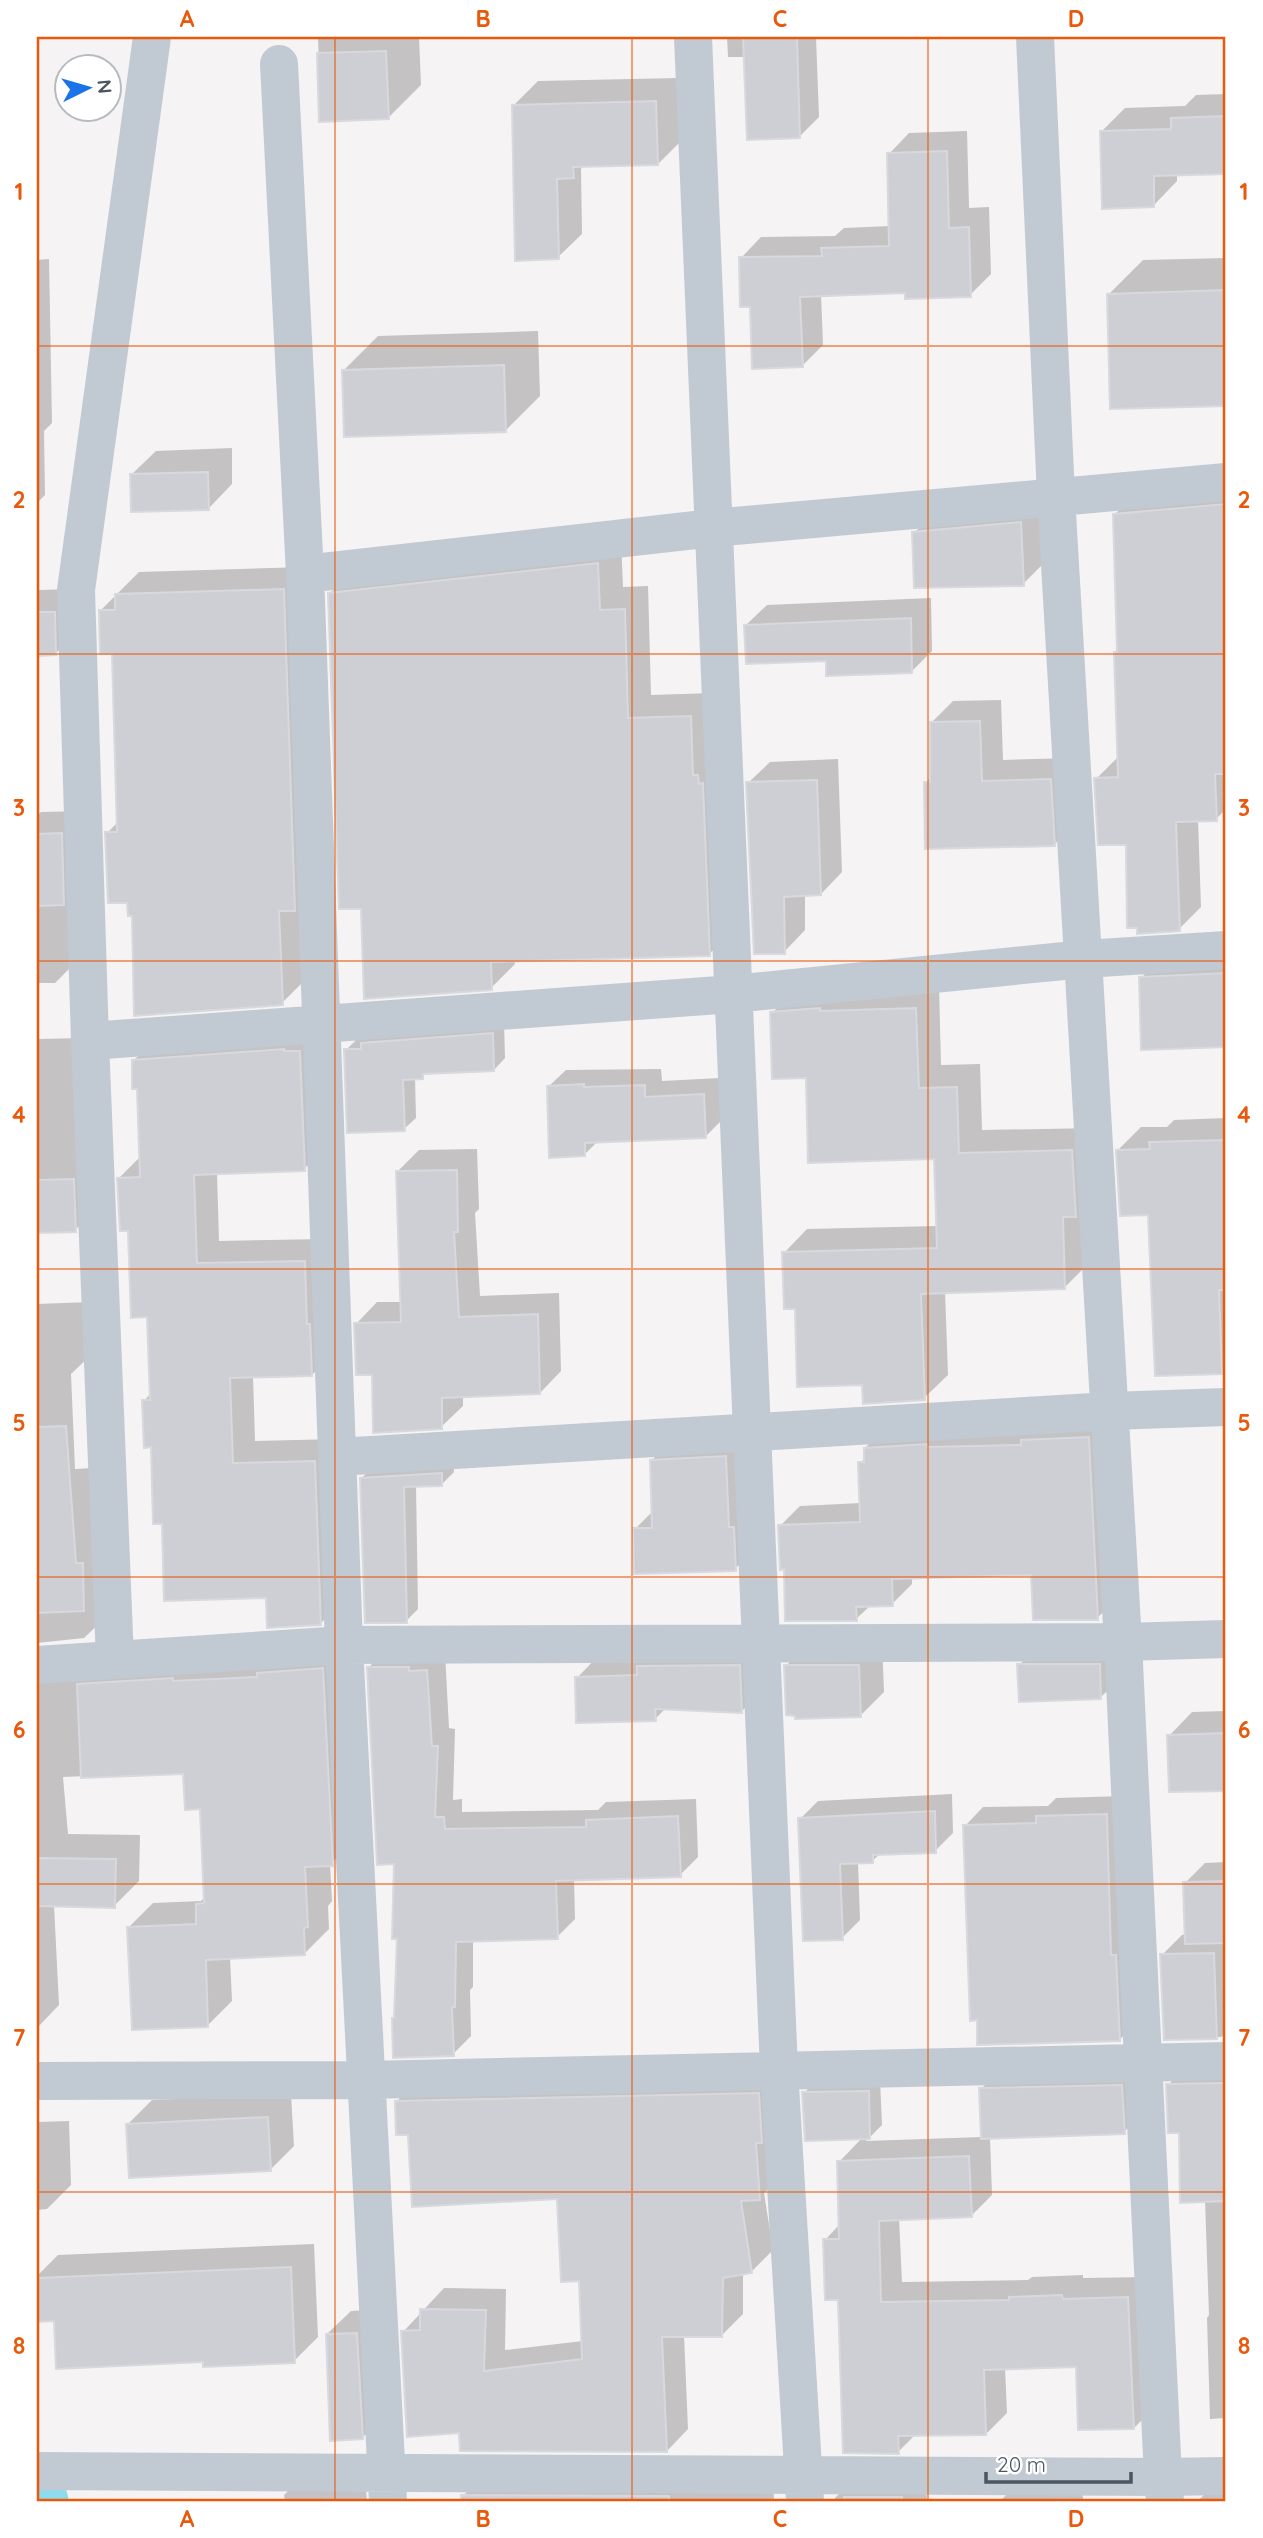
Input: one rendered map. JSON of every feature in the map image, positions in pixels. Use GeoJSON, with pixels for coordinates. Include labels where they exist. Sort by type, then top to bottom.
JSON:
{"type":"FeatureCollection","features":[{"type":"Feature","properties":{"kind":"street"},"geometry":{"type":"LineString","coordinates":[[115,1660],[90,1041],[76,590],[152,37]]}},
{"type":"Feature","properties":{"kind":"street"},"geometry":{"type":"LineString","coordinates":[[693,37],[779,2070],[804,2488]]}},
{"type":"Feature","properties":{"kind":"street"},"geometry":{"type":"LineString","coordinates":[[1035,37],[1056,496],[1123,1642],[1164,2489]]}},
{"type":"Feature","properties":{"kind":"street"},"geometry":{"type":"LineString","coordinates":[[279,64],[305,574],[344,1645],[387,2487]]}},
{"type":"Feature","properties":{"kind":"street"},"geometry":{"type":"LineString","coordinates":[[305,574],[713,528],[1226,482]]}},
{"type":"Feature","properties":{"kind":"street"},"geometry":{"type":"LineString","coordinates":[[90,1041],[733,994],[1084,959],[1226,950]]}},
{"type":"Feature","properties":{"kind":"street"},"geometry":{"type":"LineString","coordinates":[[337,1457],[1110,1411],[1226,1407]]}},
{"type":"Feature","properties":{"kind":"street"},"geometry":{"type":"LineString","coordinates":[[42,1665],[344,1645],[1123,1642],[1226,1639]]}},
{"type":"Feature","properties":{"kind":"street"},"geometry":{"type":"LineString","coordinates":[[37,2081],[366,2080],[1226,2061]]}},
{"type":"Feature","properties":{"kind":"street"},"geometry":{"type":"LineString","coordinates":[[37,2471],[142,2471],[250,2486],[387,2487],[1164,2489],[1226,2476]]}},
{"type":"Feature","properties":{"kind":"building"},"geometry":{"type":"Polygon","coordinates":[[[743,37],[797,37],[800,138],[747,140],[743,37]]]}},
{"type":"Feature","properties":{"kind":"building"},"geometry":{"type":"Polygon","coordinates":[[[386,51],[389,119],[319,122],[317,53],[386,51]]]}},
{"type":"Feature","properties":{"kind":"building"},"geometry":{"type":"Polygon","coordinates":[[[656,101],[658,165],[573,167],[574,178],[557,179],[559,259],[515,261],[512,105],[656,101]]]}},
{"type":"Feature","properties":{"kind":"building"},"geometry":{"type":"Polygon","coordinates":[[[1226,116],[1226,174],[1154,176],[1154,207],[1102,209],[1100,131],[1171,129],[1171,118],[1226,116]]]}},
{"type":"Feature","properties":{"kind":"building"},"geometry":{"type":"Polygon","coordinates":[[[947,151],[949,228],[969,227],[971,297],[905,299],[905,293],[800,297],[803,367],[752,369],[750,307],[740,307],[739,257],[822,256],[821,248],[889,246],[887,153],[947,151]]]}},
{"type":"Feature","properties":{"kind":"building"},"geometry":{"type":"Polygon","coordinates":[[[1226,290],[1226,406],[1110,409],[1107,294],[1226,290]]]}},
{"type":"Feature","properties":{"kind":"building"},"geometry":{"type":"Polygon","coordinates":[[[504,365],[506,432],[344,437],[342,370],[504,365]]]}},
{"type":"Feature","properties":{"kind":"building"},"geometry":{"type":"Polygon","coordinates":[[[208,472],[209,510],[131,512],[130,474],[208,472]]]}},
{"type":"Feature","properties":{"kind":"building"},"geometry":{"type":"Polygon","coordinates":[[[1226,504],[1226,774],[1215,774],[1217,821],[1176,822],[1180,931],[1137,934],[1137,928],[1127,928],[1126,845],[1098,845],[1094,778],[1118,777],[1113,514],[1226,504]]]}},
{"type":"Feature","properties":{"kind":"building"},"geometry":{"type":"Polygon","coordinates":[[[1021,522],[1024,586],[914,588],[912,532],[1021,522]]]}},
{"type":"Feature","properties":{"kind":"building"},"geometry":{"type":"Polygon","coordinates":[[[598,563],[600,610],[625,609],[628,718],[691,716],[693,775],[698,775],[699,784],[703,783],[710,956],[491,962],[492,990],[364,999],[361,909],[339,909],[328,593],[598,563]]]}},
{"type":"Feature","properties":{"kind":"building"},"geometry":{"type":"Polygon","coordinates":[[[284,589],[295,911],[279,911],[283,1005],[134,1016],[132,916],[128,916],[127,903],[108,903],[105,832],[117,832],[112,654],[100,654],[99,610],[115,610],[115,594],[284,589]]]}},
{"type":"Feature","properties":{"kind":"building"},"geometry":{"type":"Polygon","coordinates":[[[37,612],[55,612],[56,655],[37,656],[37,612]]]}},
{"type":"Feature","properties":{"kind":"building"},"geometry":{"type":"Polygon","coordinates":[[[911,618],[912,673],[826,676],[826,661],[746,664],[744,625],[911,618]]]}},
{"type":"Feature","properties":{"kind":"building"},"geometry":{"type":"Polygon","coordinates":[[[980,721],[982,781],[1051,779],[1055,846],[925,849],[924,782],[930,782],[930,722],[980,721]]]}},
{"type":"Feature","properties":{"kind":"building"},"geometry":{"type":"Polygon","coordinates":[[[817,780],[821,895],[784,897],[785,954],[754,954],[746,782],[817,780]]]}},
{"type":"Feature","properties":{"kind":"building"},"geometry":{"type":"Polygon","coordinates":[[[62,833],[64,905],[37,906],[37,834],[62,833]]]}},
{"type":"Feature","properties":{"kind":"building"},"geometry":{"type":"Polygon","coordinates":[[[1226,973],[1226,1047],[1141,1050],[1139,977],[1226,973]]]}},
{"type":"Feature","properties":{"kind":"building"},"geometry":{"type":"Polygon","coordinates":[[[820,1008],[820,1011],[916,1008],[919,1088],[957,1087],[959,1153],[1072,1150],[1076,1217],[1063,1217],[1065,1289],[921,1294],[925,1400],[863,1404],[862,1385],[797,1387],[795,1309],[784,1309],[782,1252],[937,1248],[934,1159],[808,1163],[806,1078],[772,1079],[770,1012],[820,1008]]]}},
{"type":"Feature","properties":{"kind":"building"},"geometry":{"type":"Polygon","coordinates":[[[493,1033],[494,1071],[423,1074],[423,1079],[403,1080],[405,1131],[347,1133],[344,1049],[361,1049],[361,1043],[493,1033]]]}},
{"type":"Feature","properties":{"kind":"building"},"geometry":{"type":"Polygon","coordinates":[[[284,1049],[300,1051],[305,1171],[194,1175],[197,1263],[305,1261],[312,1376],[230,1378],[233,1463],[315,1461],[321,1625],[267,1628],[266,1598],[164,1601],[162,1524],[153,1524],[151,1447],[144,1448],[142,1400],[150,1400],[147,1317],[131,1318],[128,1231],[120,1231],[117,1178],[140,1177],[137,1089],[132,1089],[132,1060],[284,1049]]]}},
{"type":"Feature","properties":{"kind":"building"},"geometry":{"type":"Polygon","coordinates":[[[584,1084],[584,1087],[645,1085],[645,1097],[704,1094],[706,1138],[585,1143],[585,1156],[549,1158],[547,1086],[584,1084]]]}},
{"type":"Feature","properties":{"kind":"building"},"geometry":{"type":"Polygon","coordinates":[[[1226,1140],[1226,1290],[1219,1290],[1222,1374],[1155,1376],[1148,1215],[1120,1216],[1116,1150],[1150,1149],[1149,1142],[1226,1140]]]}},
{"type":"Feature","properties":{"kind":"building"},"geometry":{"type":"Polygon","coordinates":[[[457,1170],[458,1232],[454,1232],[459,1317],[538,1314],[540,1394],[442,1398],[442,1429],[373,1433],[372,1375],[356,1375],[354,1323],[401,1322],[396,1171],[457,1170]]]}},
{"type":"Feature","properties":{"kind":"building"},"geometry":{"type":"Polygon","coordinates":[[[74,1179],[76,1232],[37,1233],[37,1180],[74,1179]]]}},
{"type":"Feature","properties":{"kind":"building"},"geometry":{"type":"Polygon","coordinates":[[[66,1426],[76,1563],[83,1563],[84,1611],[37,1613],[37,1427],[66,1426]]]}},
{"type":"Feature","properties":{"kind":"building"},"geometry":{"type":"Polygon","coordinates":[[[1089,1437],[1098,1620],[1033,1620],[1031,1575],[892,1579],[893,1606],[856,1607],[857,1621],[785,1621],[784,1569],[780,1570],[778,1525],[860,1522],[858,1462],[864,1462],[864,1448],[927,1444],[927,1447],[1021,1445],[1021,1440],[1089,1437]]]}},
{"type":"Feature","properties":{"kind":"building"},"geometry":{"type":"Polygon","coordinates":[[[726,1456],[729,1527],[734,1527],[736,1571],[634,1574],[633,1528],[652,1528],[650,1460],[726,1456]]]}},
{"type":"Feature","properties":{"kind":"building"},"geometry":{"type":"Polygon","coordinates":[[[442,1473],[442,1486],[404,1487],[407,1623],[365,1623],[360,1478],[442,1473]]]}},
{"type":"Feature","properties":{"kind":"building"},"geometry":{"type":"Polygon","coordinates":[[[1017,1664],[1100,1664],[1101,1699],[1019,1702],[1017,1664]]]}},
{"type":"Feature","properties":{"kind":"building"},"geometry":{"type":"Polygon","coordinates":[[[740,1665],[742,1713],[655,1709],[656,1721],[576,1723],[575,1677],[637,1675],[637,1666],[740,1665]]]}},
{"type":"Feature","properties":{"kind":"building"},"geometry":{"type":"Polygon","coordinates":[[[784,1665],[859,1665],[861,1717],[795,1719],[795,1716],[786,1715],[784,1665]]]}},
{"type":"Feature","properties":{"kind":"building"},"geometry":{"type":"Polygon","coordinates":[[[367,1667],[427,1670],[432,1746],[438,1746],[435,1817],[444,1817],[445,1829],[586,1827],[586,1820],[678,1816],[681,1877],[556,1881],[558,1939],[456,1942],[455,2007],[452,2007],[454,2056],[393,2058],[392,2018],[397,1939],[392,1939],[394,1864],[377,1865],[367,1667]]]}},
{"type":"Feature","properties":{"kind":"building"},"geometry":{"type":"Polygon","coordinates":[[[323,1668],[333,1866],[305,1867],[308,1927],[304,1928],[305,1955],[206,1960],[208,2027],[132,2030],[127,1927],[196,1924],[196,1904],[204,1903],[200,1809],[185,1810],[183,1774],[81,1778],[77,1684],[173,1678],[173,1681],[257,1677],[257,1673],[323,1668]]]}},
{"type":"Feature","properties":{"kind":"building"},"geometry":{"type":"Polygon","coordinates":[[[1226,1733],[1226,1791],[1169,1792],[1167,1735],[1226,1733]]]}},
{"type":"Feature","properties":{"kind":"building"},"geometry":{"type":"Polygon","coordinates":[[[935,1811],[936,1853],[873,1855],[873,1863],[840,1864],[843,1940],[803,1941],[798,1818],[935,1811]]]}},
{"type":"Feature","properties":{"kind":"building"},"geometry":{"type":"Polygon","coordinates":[[[1107,1814],[1111,1955],[1116,1955],[1120,2041],[977,2045],[977,2020],[970,2021],[963,1825],[1036,1823],[1036,1816],[1107,1814]]]}},
{"type":"Feature","properties":{"kind":"building"},"geometry":{"type":"Polygon","coordinates":[[[37,1858],[116,1859],[115,1908],[37,1906],[37,1858]]]}},
{"type":"Feature","properties":{"kind":"building"},"geometry":{"type":"Polygon","coordinates":[[[1226,1881],[1226,1943],[1185,1944],[1183,1882],[1226,1881]]]}},
{"type":"Feature","properties":{"kind":"building"},"geometry":{"type":"Polygon","coordinates":[[[1214,1953],[1217,2039],[1164,2040],[1160,1954],[1214,1953]]]}},
{"type":"Feature","properties":{"kind":"building"},"geometry":{"type":"Polygon","coordinates":[[[1224,2083],[1226,2201],[1180,2203],[1179,2133],[1168,2133],[1166,2084],[1224,2083]]]}},
{"type":"Feature","properties":{"kind":"building"},"geometry":{"type":"Polygon","coordinates":[[[1122,2085],[1125,2134],[981,2139],[979,2088],[1122,2085]]]}},
{"type":"Feature","properties":{"kind":"building"},"geometry":{"type":"Polygon","coordinates":[[[869,2091],[870,2139],[805,2141],[802,2092],[869,2091]]]}},
{"type":"Feature","properties":{"kind":"building"},"geometry":{"type":"Polygon","coordinates":[[[759,2093],[762,2143],[756,2143],[760,2200],[741,2201],[752,2273],[723,2278],[722,2337],[662,2337],[667,2452],[460,2451],[459,2433],[407,2437],[401,2331],[420,2330],[420,2309],[486,2310],[484,2371],[582,2359],[579,2281],[561,2282],[557,2199],[412,2207],[408,2135],[396,2135],[395,2101],[759,2093]]]}},
{"type":"Feature","properties":{"kind":"building"},"geometry":{"type":"Polygon","coordinates":[[[268,2117],[271,2171],[129,2178],[126,2124],[268,2117]]]}},
{"type":"Feature","properties":{"kind":"building"},"geometry":{"type":"Polygon","coordinates":[[[969,2156],[972,2217],[879,2221],[881,2302],[1009,2300],[1009,2297],[1062,2295],[1063,2299],[1128,2297],[1134,2429],[1078,2430],[1076,2367],[984,2370],[986,2435],[898,2436],[899,2454],[843,2453],[838,2300],[825,2300],[823,2239],[839,2239],[837,2161],[969,2156]]]}},
{"type":"Feature","properties":{"kind":"building"},"geometry":{"type":"Polygon","coordinates":[[[291,2267],[295,2363],[203,2367],[203,2362],[56,2369],[54,2321],[37,2322],[37,2278],[291,2267]]]}},
{"type":"Feature","properties":{"kind":"building"},"geometry":{"type":"Polygon","coordinates":[[[357,2333],[363,2439],[330,2441],[326,2334],[357,2333]]]}},
{"type":"Feature","properties":{"kind":"building"},"geometry":{"type":"Polygon","coordinates":[[[461,2495],[669,2496],[669,2501],[461,2501],[461,2495]]]}},
{"type":"Feature","properties":{"kind":"building"},"geometry":{"type":"Polygon","coordinates":[[[844,2497],[902,2497],[902,2501],[844,2501],[844,2497]]]}},
{"type":"Feature","properties":{"kind":"waterway"},"geometry":{"type":"LineString","coordinates":[[37,2487],[43,2501]]}}]}
